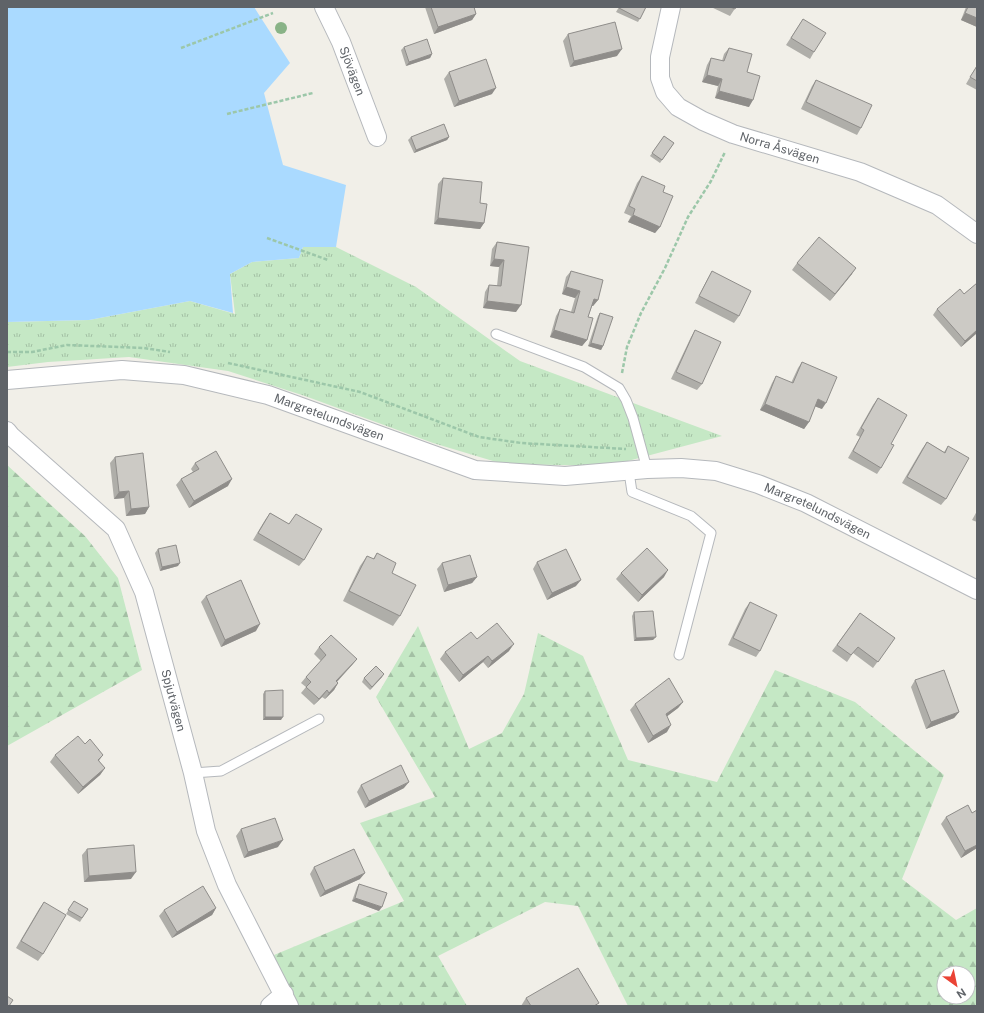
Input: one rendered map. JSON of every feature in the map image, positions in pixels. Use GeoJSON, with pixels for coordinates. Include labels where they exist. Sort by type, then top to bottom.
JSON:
{"type":"FeatureCollection","features":[{"type":"Feature","properties":{"kind":"street","name":"Sjövägen"},"geometry":{"type":"LineString","coordinates":[[324,7],[341,42],[377,137]]}},
{"type":"Feature","properties":{"kind":"street","name":"Norra Åsvägen"},"geometry":{"type":"LineString","coordinates":[[671,7],[660,57],[660,78],[665,92],[678,107],[733,134],[860,172],[937,205],[977,234]]}},
{"type":"Feature","properties":{"kind":"street","name":"Margretelundsvägen"},"geometry":{"type":"LineString","coordinates":[[7,380],[122,370],[184,375],[268,395],[475,470],[566,476],[629,472],[647,469],[682,468],[716,471],[758,484],[806,503],[977,590]]}},
{"type":"Feature","properties":{"kind":"street","name":"Spjutvägen"},"geometry":{"type":"LineString","coordinates":[[7,431],[116,529],[144,592],[193,773],[206,831],[227,885],[287,1000]]}},
{"type":"Feature","properties":{"kind":"street"},"geometry":{"type":"LineString","coordinates":[[270,1006],[287,1000]]}},
{"type":"Feature","properties":{"kind":"lane"},"geometry":{"type":"LineString","coordinates":[[496,334],[584,367],[619,388],[626,400],[633,418],[647,469]]}},
{"type":"Feature","properties":{"kind":"lane"},"geometry":{"type":"LineString","coordinates":[[629,472],[632,492],[691,516],[711,533],[679,655]]}},
{"type":"Feature","properties":{"kind":"lane"},"geometry":{"type":"LineString","coordinates":[[193,773],[221,771],[319,719]]}},
{"type":"Feature","properties":{"kind":"path"},"geometry":{"type":"LineString","coordinates":[[181,48],[273,13]]}},
{"type":"Feature","properties":{"kind":"path"},"geometry":{"type":"LineString","coordinates":[[227,114],[313,93]]}},
{"type":"Feature","properties":{"kind":"path"},"geometry":{"type":"LineString","coordinates":[[619,388],[627,346],[641,313],[688,217],[711,181],[733,134]]}},
{"type":"Feature","properties":{"kind":"path"},"geometry":{"type":"LineString","coordinates":[[267,238],[328,260]]}},
{"type":"Feature","properties":{"kind":"path"},"geometry":{"type":"LineString","coordinates":[[7,352],[32,352],[67,345],[144,348],[175,353]]}},
{"type":"Feature","properties":{"kind":"path"},"geometry":{"type":"LineString","coordinates":[[220,362],[360,392],[480,437],[522,443],[642,451]]}},
{"type":"Feature","properties":{"kind":"green space"},"geometry":{"type":"Polygon","coordinates":[[[303,247],[336,247],[416,287],[520,361],[722,436],[609,466],[503,464],[433,443],[305,396],[228,371],[129,357],[48,362],[7,367],[7,322],[89,320],[190,301],[235,314],[230,274],[252,262],[299,258],[303,247]]]}},
{"type":"Feature","properties":{"kind":"green space"},"geometry":{"type":"Polygon","coordinates":[[[7,465],[85,536],[118,578],[142,670],[7,746],[7,465]]]}},
{"type":"Feature","properties":{"kind":"green space"},"geometry":{"type":"Polygon","coordinates":[[[418,626],[469,749],[502,733],[524,694],[538,633],[583,656],[628,760],[717,782],[775,670],[855,702],[944,775],[902,879],[956,920],[977,908],[977,1006],[628,1006],[578,906],[545,902],[438,956],[467,1006],[293,1006],[274,955],[404,901],[360,823],[435,797],[376,697],[418,626]]]}},
{"type":"Feature","properties":{"kind":"water"},"geometry":{"type":"Polygon","coordinates":[[[7,7],[254,7],[290,63],[264,93],[283,165],[346,185],[336,247],[303,247],[299,258],[252,262],[230,274],[233,313],[190,301],[89,320],[7,322],[7,7]]]}},
{"type":"Feature","properties":{"kind":"building"},"geometry":{"type":"Polygon","coordinates":[[[431,7],[474,7],[476,14],[438,27],[431,7]]]}},
{"type":"Feature","properties":{"kind":"building"},"geometry":{"type":"Polygon","coordinates":[[[619,7],[646,7],[640,19],[619,7]]]}},
{"type":"Feature","properties":{"kind":"building"},"geometry":{"type":"Polygon","coordinates":[[[968,7],[977,7],[977,18],[965,13],[968,7]]]}},
{"type":"Feature","properties":{"kind":"building"},"geometry":{"type":"Polygon","coordinates":[[[803,19],[826,33],[814,52],[791,38],[803,19]]]}},
{"type":"Feature","properties":{"kind":"building"},"geometry":{"type":"Polygon","coordinates":[[[615,22],[622,49],[574,61],[568,34],[615,22]]]}},
{"type":"Feature","properties":{"kind":"building"},"geometry":{"type":"Polygon","coordinates":[[[427,39],[432,54],[409,62],[404,47],[427,39]]]}},
{"type":"Feature","properties":{"kind":"building"},"geometry":{"type":"Polygon","coordinates":[[[729,48],[752,54],[747,72],[760,76],[753,100],[719,91],[722,79],[707,75],[711,58],[724,61],[729,48]]]}},
{"type":"Feature","properties":{"kind":"building"},"geometry":{"type":"Polygon","coordinates":[[[486,59],[496,88],[459,101],[449,72],[486,59]]]}},
{"type":"Feature","properties":{"kind":"building"},"geometry":{"type":"Polygon","coordinates":[[[977,66],[977,81],[970,77],[977,66]]]}},
{"type":"Feature","properties":{"kind":"building"},"geometry":{"type":"Polygon","coordinates":[[[816,80],[872,105],[861,128],[806,102],[816,80]]]}},
{"type":"Feature","properties":{"kind":"building"},"geometry":{"type":"Polygon","coordinates":[[[444,124],[449,137],[416,150],[411,137],[444,124]]]}},
{"type":"Feature","properties":{"kind":"building"},"geometry":{"type":"Polygon","coordinates":[[[664,136],[674,143],[662,160],[652,153],[664,136]]]}},
{"type":"Feature","properties":{"kind":"building"},"geometry":{"type":"Polygon","coordinates":[[[642,176],[665,186],[663,192],[673,196],[660,227],[633,215],[635,209],[629,206],[642,176]]]}},
{"type":"Feature","properties":{"kind":"building"},"geometry":{"type":"Polygon","coordinates":[[[443,178],[482,182],[480,203],[487,204],[484,223],[438,218],[443,178]]]}},
{"type":"Feature","properties":{"kind":"building"},"geometry":{"type":"Polygon","coordinates":[[[819,237],[856,268],[835,294],[797,263],[819,237]]]}},
{"type":"Feature","properties":{"kind":"building"},"geometry":{"type":"Polygon","coordinates":[[[497,242],[529,247],[521,305],[487,301],[489,285],[501,286],[504,260],[494,259],[497,242]]]}},
{"type":"Feature","properties":{"kind":"building"},"geometry":{"type":"Polygon","coordinates":[[[571,271],[603,280],[598,300],[594,299],[588,317],[593,318],[587,340],[554,330],[560,309],[574,313],[580,291],[566,287],[571,271]]]}},
{"type":"Feature","properties":{"kind":"building"},"geometry":{"type":"Polygon","coordinates":[[[712,271],[751,291],[739,316],[699,296],[712,271]]]}},
{"type":"Feature","properties":{"kind":"building"},"geometry":{"type":"Polygon","coordinates":[[[977,283],[977,330],[965,341],[937,309],[960,289],[964,294],[977,283]]]}},
{"type":"Feature","properties":{"kind":"building"},"geometry":{"type":"Polygon","coordinates":[[[600,313],[613,317],[603,346],[591,343],[600,313]]]}},
{"type":"Feature","properties":{"kind":"building"},"geometry":{"type":"Polygon","coordinates":[[[695,330],[721,342],[702,384],[676,372],[695,330]]]}},
{"type":"Feature","properties":{"kind":"building"},"geometry":{"type":"Polygon","coordinates":[[[802,362],[837,377],[826,403],[818,399],[809,422],[765,404],[776,376],[793,383],[802,362]]]}},
{"type":"Feature","properties":{"kind":"building"},"geometry":{"type":"Polygon","coordinates":[[[878,398],[907,415],[891,444],[894,445],[881,468],[853,451],[864,430],[861,428],[878,398]]]}},
{"type":"Feature","properties":{"kind":"building"},"geometry":{"type":"Polygon","coordinates":[[[927,442],[945,453],[948,446],[969,458],[946,499],[907,477],[927,442]]]}},
{"type":"Feature","properties":{"kind":"building"},"geometry":{"type":"Polygon","coordinates":[[[216,451],[232,479],[194,501],[181,479],[199,469],[195,463],[216,451]]]}},
{"type":"Feature","properties":{"kind":"building"},"geometry":{"type":"Polygon","coordinates":[[[143,453],[149,507],[131,509],[129,491],[119,492],[115,457],[143,453]]]}},
{"type":"Feature","properties":{"kind":"building"},"geometry":{"type":"Polygon","coordinates":[[[270,513],[289,524],[296,514],[322,529],[304,560],[258,533],[270,513]]]}},
{"type":"Feature","properties":{"kind":"building"},"geometry":{"type":"Polygon","coordinates":[[[176,545],[180,563],[162,567],[158,549],[176,545]]]}},
{"type":"Feature","properties":{"kind":"building"},"geometry":{"type":"Polygon","coordinates":[[[647,548],[668,570],[642,595],[621,573],[647,548]]]}},
{"type":"Feature","properties":{"kind":"building"},"geometry":{"type":"Polygon","coordinates":[[[566,549],[581,580],[552,593],[537,562],[566,549]]]}},
{"type":"Feature","properties":{"kind":"building"},"geometry":{"type":"Polygon","coordinates":[[[377,553],[396,563],[392,573],[416,585],[400,616],[349,591],[367,556],[374,559],[377,553]]]}},
{"type":"Feature","properties":{"kind":"building"},"geometry":{"type":"Polygon","coordinates":[[[470,555],[477,577],[448,585],[442,563],[470,555]]]}},
{"type":"Feature","properties":{"kind":"building"},"geometry":{"type":"Polygon","coordinates":[[[241,580],[260,624],[225,640],[206,596],[241,580]]]}},
{"type":"Feature","properties":{"kind":"building"},"geometry":{"type":"Polygon","coordinates":[[[750,602],[777,615],[760,651],[733,638],[750,602]]]}},
{"type":"Feature","properties":{"kind":"building"},"geometry":{"type":"Polygon","coordinates":[[[653,611],[656,637],[636,638],[634,612],[653,611]]]}},
{"type":"Feature","properties":{"kind":"building"},"geometry":{"type":"Polygon","coordinates":[[[860,613],[895,638],[878,662],[858,647],[851,655],[837,645],[860,613]]]}},
{"type":"Feature","properties":{"kind":"building"},"geometry":{"type":"Polygon","coordinates":[[[497,623],[514,644],[492,661],[488,656],[463,675],[445,652],[471,632],[477,639],[497,623]]]}},
{"type":"Feature","properties":{"kind":"building"},"geometry":{"type":"Polygon","coordinates":[[[331,635],[357,659],[336,681],[338,683],[329,693],[327,690],[319,699],[306,687],[311,682],[306,677],[326,655],[319,647],[331,635]]]}},
{"type":"Feature","properties":{"kind":"building"},"geometry":{"type":"Polygon","coordinates":[[[376,666],[384,674],[372,687],[364,678],[376,666]]]}},
{"type":"Feature","properties":{"kind":"building"},"geometry":{"type":"Polygon","coordinates":[[[944,670],[959,712],[931,722],[915,680],[944,670]]]}},
{"type":"Feature","properties":{"kind":"building"},"geometry":{"type":"Polygon","coordinates":[[[669,678],[683,702],[666,714],[671,725],[653,736],[635,704],[669,678]]]}},
{"type":"Feature","properties":{"kind":"building"},"geometry":{"type":"Polygon","coordinates":[[[283,690],[283,717],[265,717],[265,691],[283,690]]]}},
{"type":"Feature","properties":{"kind":"building"},"geometry":{"type":"Polygon","coordinates":[[[78,736],[85,744],[90,739],[103,755],[98,760],[105,768],[83,787],[55,755],[78,736]]]}},
{"type":"Feature","properties":{"kind":"building"},"geometry":{"type":"Polygon","coordinates":[[[401,765],[409,782],[369,801],[361,785],[401,765]]]}},
{"type":"Feature","properties":{"kind":"building"},"geometry":{"type":"Polygon","coordinates":[[[968,805],[972,813],[977,810],[977,845],[965,851],[946,817],[968,805]]]}},
{"type":"Feature","properties":{"kind":"building"},"geometry":{"type":"Polygon","coordinates":[[[275,818],[283,840],[248,852],[241,829],[275,818]]]}},
{"type":"Feature","properties":{"kind":"building"},"geometry":{"type":"Polygon","coordinates":[[[134,845],[136,872],[89,876],[87,849],[134,845]]]}},
{"type":"Feature","properties":{"kind":"building"},"geometry":{"type":"Polygon","coordinates":[[[354,849],[365,873],[325,891],[314,867],[354,849]]]}},
{"type":"Feature","properties":{"kind":"building"},"geometry":{"type":"Polygon","coordinates":[[[359,884],[387,893],[382,907],[355,898],[359,884]]]}},
{"type":"Feature","properties":{"kind":"building"},"geometry":{"type":"Polygon","coordinates":[[[203,886],[216,908],[177,932],[164,910],[203,886]]]}},
{"type":"Feature","properties":{"kind":"building"},"geometry":{"type":"Polygon","coordinates":[[[74,901],[88,909],[82,918],[68,910],[74,901]]]}},
{"type":"Feature","properties":{"kind":"building"},"geometry":{"type":"Polygon","coordinates":[[[44,902],[66,915],[43,954],[21,941],[44,902]]]}},
{"type":"Feature","properties":{"kind":"building"},"geometry":{"type":"Polygon","coordinates":[[[578,968],[599,1003],[594,1006],[531,1006],[526,998],[578,968]]]}},
{"type":"Feature","properties":{"kind":"building"},"geometry":{"type":"Polygon","coordinates":[[[7,996],[13,1000],[9,1006],[7,1006],[7,996]]]}}]}
